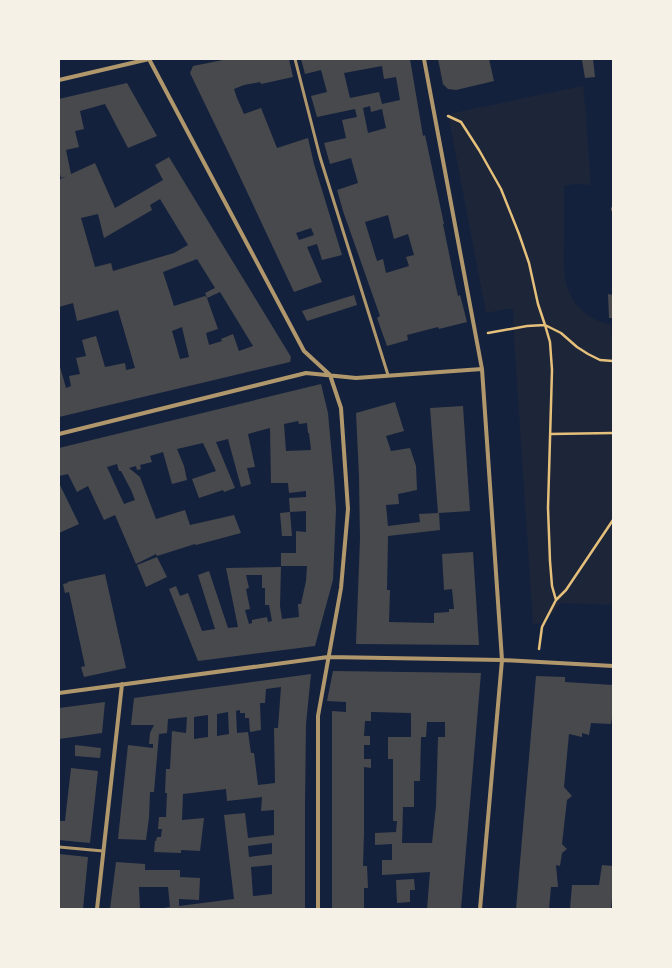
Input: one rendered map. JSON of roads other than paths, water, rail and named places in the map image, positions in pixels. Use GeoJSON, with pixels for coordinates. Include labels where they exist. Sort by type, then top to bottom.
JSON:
{"type":"FeatureCollection","features":[{"type":"Feature","properties":{"kind":"street"},"geometry":{"type":"LineString","coordinates":[[59,80],[149,59],[304,351],[330,375],[341,408],[348,509],[341,588],[318,716],[318,909]]}},
{"type":"Feature","properties":{"kind":"street"},"geometry":{"type":"LineString","coordinates":[[424,59],[482,370],[502,660],[480,909]]}},
{"type":"Feature","properties":{"kind":"street"},"geometry":{"type":"LineString","coordinates":[[59,434],[306,373],[356,378],[482,370]]}},
{"type":"Feature","properties":{"kind":"street"},"geometry":{"type":"LineString","coordinates":[[59,692],[328,657],[502,660],[613,666]]}},
{"type":"Feature","properties":{"kind":"street"},"geometry":{"type":"LineString","coordinates":[[96,909],[122,684]]}},
{"type":"Feature","properties":{"kind":"lane"},"geometry":{"type":"LineString","coordinates":[[295,59],[320,157],[388,375]]}},
{"type":"Feature","properties":{"kind":"lane"},"geometry":{"type":"LineString","coordinates":[[59,847],[103,851]]}}]}
